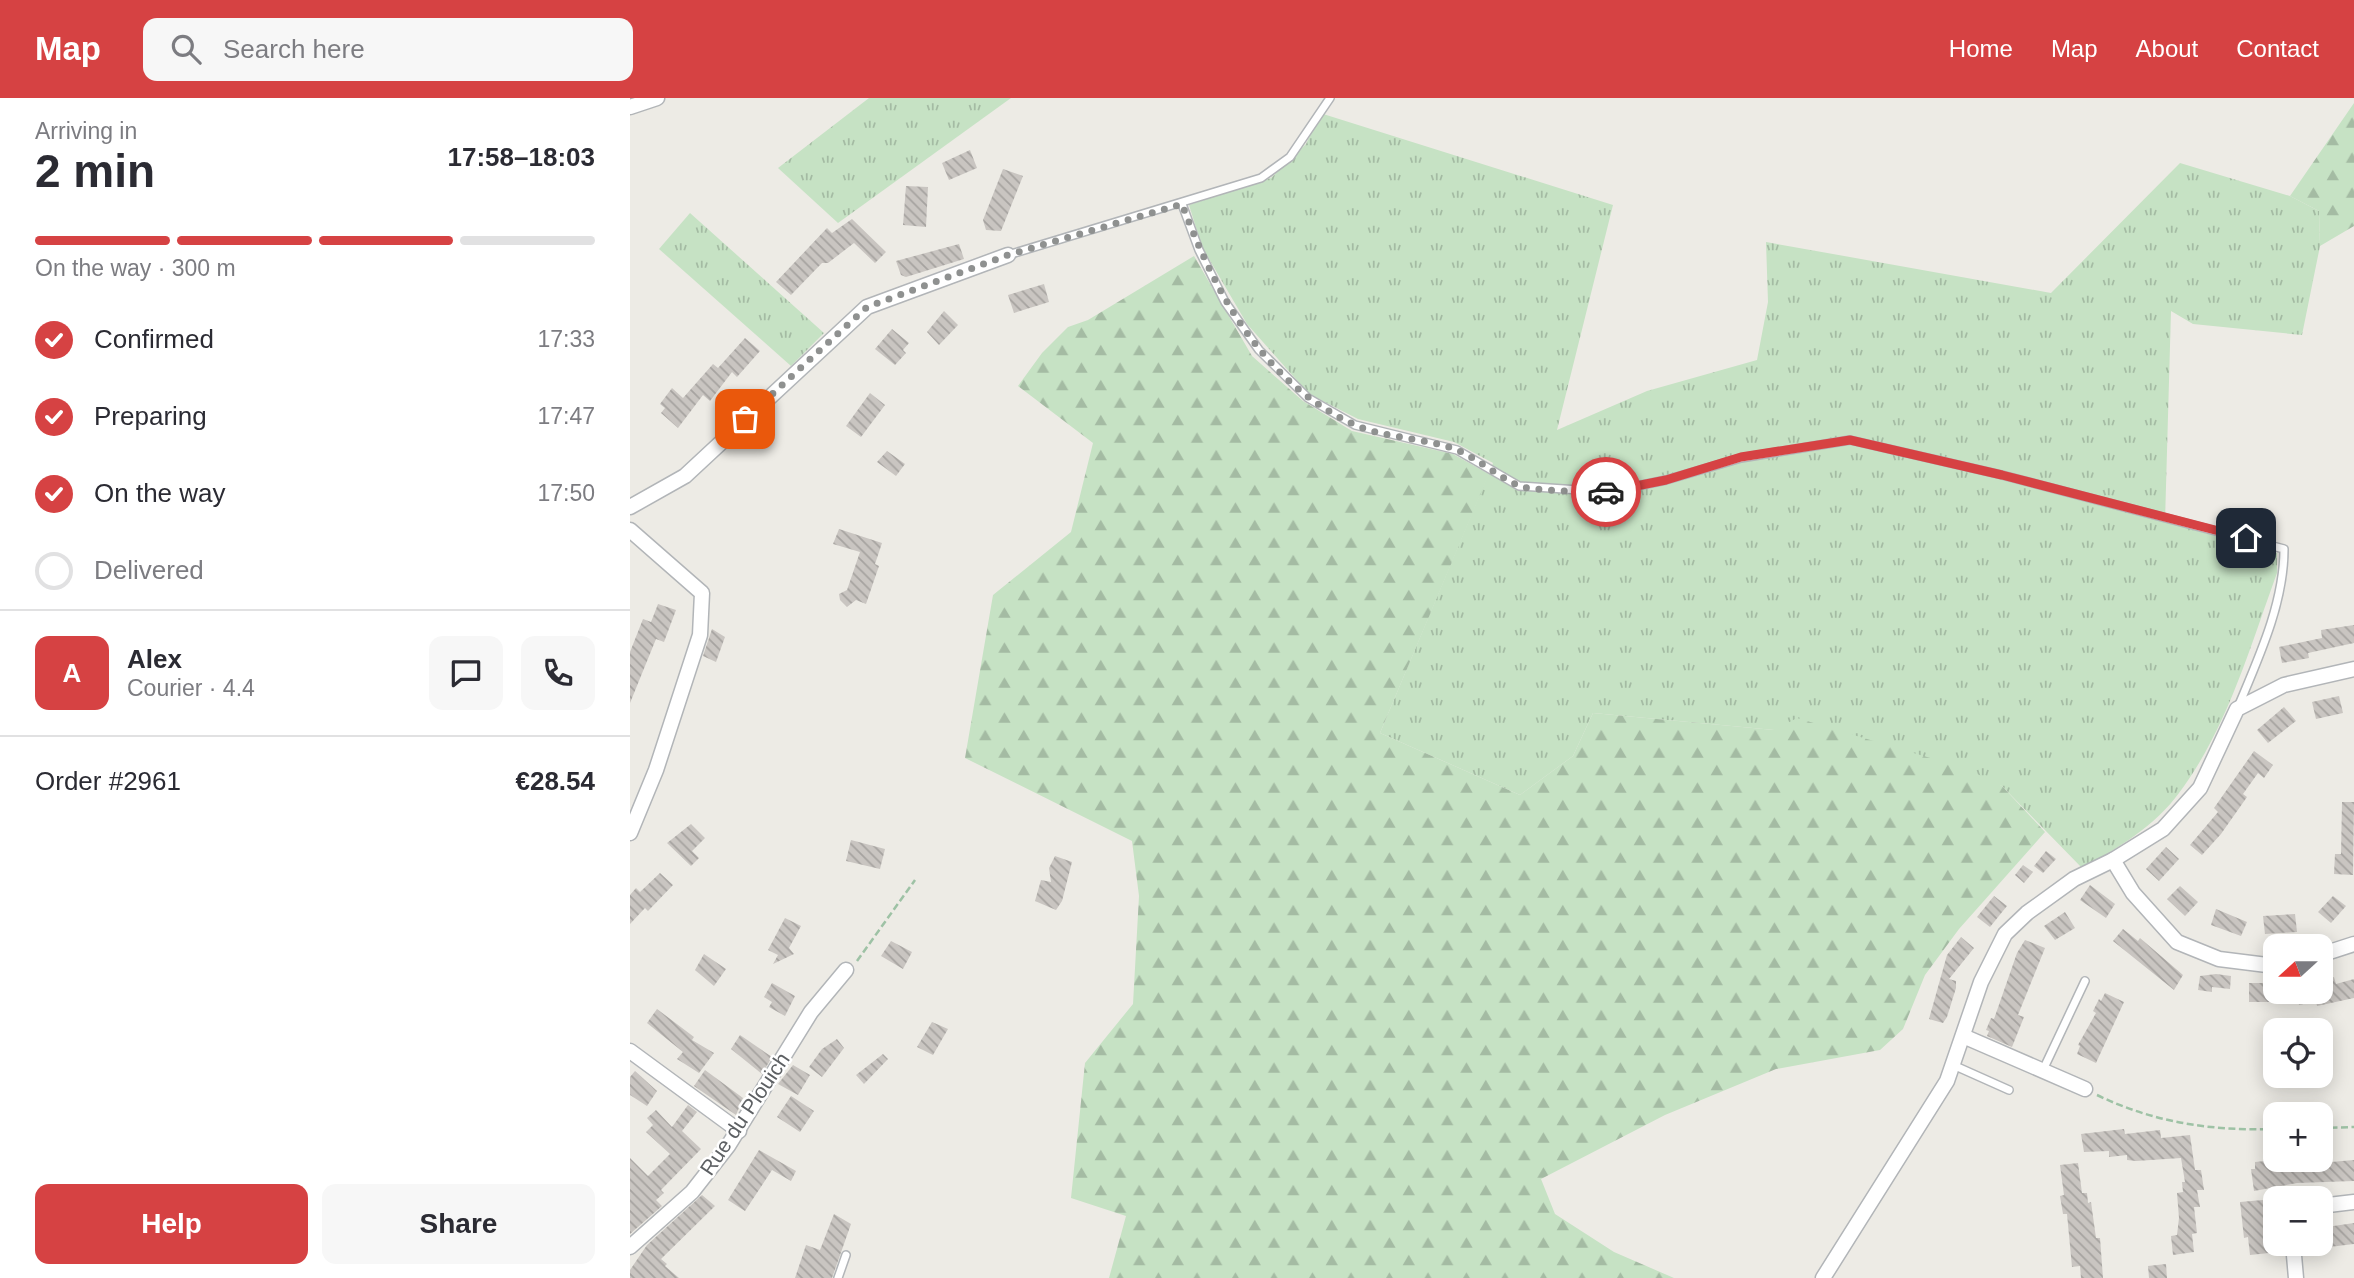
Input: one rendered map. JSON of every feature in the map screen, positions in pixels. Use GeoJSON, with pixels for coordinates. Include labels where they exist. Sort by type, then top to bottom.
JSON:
{"type":"FeatureCollection","features":[{"type":"Feature","properties":{"kind":"street"},"geometry":{"type":"LineString","coordinates":[[630,107],[657,98]]}},
{"type":"Feature","properties":{"kind":"street"},"geometry":{"type":"LineString","coordinates":[[630,507],[685,475],[867,307],[1008,255]]}},
{"type":"Feature","properties":{"kind":"street"},"geometry":{"type":"LineString","coordinates":[[630,530],[702,593],[700,635],[656,770],[630,834]]}},
{"type":"Feature","properties":{"kind":"street"},"geometry":{"type":"LineString","coordinates":[[1824,1278],[1947,1081],[1981,982],[2005,934],[2027,913],[2074,879],[2113,860],[2163,829],[2200,788],[2237,709],[2284,685],[2354,669]]}},
{"type":"Feature","properties":{"kind":"street"},"geometry":{"type":"LineString","coordinates":[[2113,860],[2133,893],[2177,942],[2219,958],[2263,964]]}},
{"type":"Feature","properties":{"kind":"street"},"geometry":{"type":"LineString","coordinates":[[2333,951],[2354,944]]}},
{"type":"Feature","properties":{"kind":"street","name":"Rue du Plouich"},"geometry":{"type":"LineString","coordinates":[[630,1247],[692,1192],[739,1131],[811,1012],[846,970]]}},
{"type":"Feature","properties":{"kind":"street"},"geometry":{"type":"LineString","coordinates":[[1963,1036],[2085,1089]]}},
{"type":"Feature","properties":{"kind":"street"},"geometry":{"type":"LineString","coordinates":[[630,1051],[739,1131]]}},
{"type":"Feature","properties":{"kind":"street"},"geometry":{"type":"LineString","coordinates":[[2333,1204],[2354,1202]]}},
{"type":"Feature","properties":{"kind":"street"},"geometry":{"type":"LineString","coordinates":[[2294,1256],[2296,1278]]}},
{"type":"Feature","properties":{"kind":"lane"},"geometry":{"type":"LineString","coordinates":[[1008,255],[1261,178],[1290,157],[1330,98]]}},
{"type":"Feature","properties":{"kind":"lane"},"geometry":{"type":"LineString","coordinates":[[1182,204],[1199,250],[1225,302],[1259,350],[1308,398],[1355,425],[1457,450],[1519,486],[1608,492],[1666,480],[1741,457],[1850,440],[2002,475],[2284,549],[2284,580],[2257,661],[2237,709]]}},
{"type":"Feature","properties":{"kind":"lane"},"geometry":{"type":"LineString","coordinates":[[2043,1071],[2085,981]]}},
{"type":"Feature","properties":{"kind":"lane"},"geometry":{"type":"LineString","coordinates":[[1953,1065],[2010,1090]]}},
{"type":"Feature","properties":{"kind":"lane"},"geometry":{"type":"LineString","coordinates":[[838,1278],[846,1255]]}},
{"type":"Feature","properties":{"kind":"path"},"geometry":{"type":"LineString","coordinates":[[846,970],[860,958],[915,880]]}},
{"type":"Feature","properties":{"kind":"path"},"geometry":{"type":"LineString","coordinates":[[2085,1089],[2135,1114],[2225,1130],[2263,1129]]}},
{"type":"Feature","properties":{"kind":"path"},"geometry":{"type":"LineString","coordinates":[[2333,1128],[2354,1127]]}},
{"type":"Feature","properties":{"kind":"green space"},"geometry":{"type":"Polygon","coordinates":[[[869,98],[1011,98],[838,223],[778,168],[869,98]]]}},
{"type":"Feature","properties":{"kind":"green space"},"geometry":{"type":"Polygon","coordinates":[[[2354,103],[2354,226],[2320,246],[2319,211],[2290,196],[2354,103]]]}},
{"type":"Feature","properties":{"kind":"green space"},"geometry":{"type":"Polygon","coordinates":[[[1320,113],[1613,205],[1557,430],[1647,391],[1757,360],[1768,302],[1766,242],[2051,293],[2180,163],[2290,196],[2319,211],[2320,246],[2302,335],[2193,324],[2171,311],[2165,522],[2277,553],[2277,573],[2236,687],[2211,742],[2179,793],[2147,826],[2122,845],[2082,868],[2002,786],[1774,730],[1593,713],[1573,756],[1520,795],[1380,733],[1493,463],[1454,442],[1358,419],[1309,394],[1247,324],[1202,247],[1189,205],[1271,178],[1306,144],[1320,113]]]}},
{"type":"Feature","properties":{"kind":"green space"},"geometry":{"type":"Polygon","coordinates":[[[690,213],[824,333],[791,366],[659,249],[690,213]]]}},
{"type":"Feature","properties":{"kind":"green space"},"geometry":{"type":"Polygon","coordinates":[[[1194,256],[1252,356],[1303,401],[1352,431],[1453,454],[1489,474],[1380,733],[1520,795],[1573,756],[1593,713],[1774,730],[1797,718],[1967,769],[2002,786],[2045,832],[1959,929],[1925,975],[1903,1029],[1880,1050],[1776,1069],[1665,1115],[1541,1179],[1555,1214],[1614,1252],[1674,1278],[1109,1278],[1126,1216],[1071,1198],[1085,1063],[1133,1004],[1139,896],[1132,841],[965,758],[993,595],[1071,532],[1093,443],[1018,386],[1042,353],[1068,327],[1088,320],[1194,256]]]}},
{"type":"Feature","properties":{"kind":"building"},"geometry":{"type":"Polygon","coordinates":[[[970,150],[977,168],[949,180],[942,163],[970,150]]]}},
{"type":"Feature","properties":{"kind":"building"},"geometry":{"type":"Polygon","coordinates":[[[1003,169],[1023,176],[1001,231],[986,230],[983,220],[1003,169]]]}},
{"type":"Feature","properties":{"kind":"building"},"geometry":{"type":"Polygon","coordinates":[[[906,186],[928,187],[926,227],[903,225],[906,186]]]}},
{"type":"Feature","properties":{"kind":"building"},"geometry":{"type":"Polygon","coordinates":[[[852,219],[886,252],[875,263],[854,243],[828,263],[822,263],[791,295],[776,282],[827,228],[832,233],[852,219]]]}},
{"type":"Feature","properties":{"kind":"building"},"geometry":{"type":"Polygon","coordinates":[[[959,244],[964,259],[906,277],[901,275],[896,261],[959,244]]]}},
{"type":"Feature","properties":{"kind":"building"},"geometry":{"type":"Polygon","coordinates":[[[1044,284],[1049,302],[1014,313],[1008,295],[1044,284]]]}},
{"type":"Feature","properties":{"kind":"building"},"geometry":{"type":"Polygon","coordinates":[[[944,311],[958,325],[939,345],[927,332],[944,311]]]}},
{"type":"Feature","properties":{"kind":"building"},"geometry":{"type":"Polygon","coordinates":[[[892,329],[909,343],[903,350],[906,353],[895,365],[875,349],[892,329]]]}},
{"type":"Feature","properties":{"kind":"building"},"geometry":{"type":"Polygon","coordinates":[[[745,338],[760,351],[737,377],[732,372],[710,401],[703,395],[678,428],[661,413],[665,408],[660,404],[672,388],[683,398],[713,364],[718,368],[745,338]]]}},
{"type":"Feature","properties":{"kind":"building"},"geometry":{"type":"Polygon","coordinates":[[[870,393],[885,405],[861,437],[846,426],[870,393]]]}},
{"type":"Feature","properties":{"kind":"building"},"geometry":{"type":"Polygon","coordinates":[[[887,451],[905,464],[896,476],[877,462],[887,451]]]}},
{"type":"Feature","properties":{"kind":"building"},"geometry":{"type":"Polygon","coordinates":[[[839,529],[882,543],[875,564],[879,566],[866,604],[856,600],[847,607],[840,600],[839,594],[847,590],[860,552],[833,544],[839,529]]]}},
{"type":"Feature","properties":{"kind":"building"},"geometry":{"type":"Polygon","coordinates":[[[658,604],[676,610],[664,642],[656,639],[630,703],[630,652],[643,619],[651,622],[658,604]]]}},
{"type":"Feature","properties":{"kind":"building"},"geometry":{"type":"Polygon","coordinates":[[[2354,625],[2354,643],[2308,653],[2309,658],[2282,663],[2279,647],[2322,638],[2321,630],[2354,625]]]}},
{"type":"Feature","properties":{"kind":"building"},"geometry":{"type":"Polygon","coordinates":[[[712,629],[725,637],[716,662],[703,656],[712,629]]]}},
{"type":"Feature","properties":{"kind":"building"},"geometry":{"type":"Polygon","coordinates":[[[2339,696],[2343,713],[2316,719],[2312,702],[2339,696]]]}},
{"type":"Feature","properties":{"kind":"building"},"geometry":{"type":"Polygon","coordinates":[[[2284,707],[2296,721],[2268,743],[2257,730],[2284,707]]]}},
{"type":"Feature","properties":{"kind":"building"},"geometry":{"type":"Polygon","coordinates":[[[2254,751],[2273,765],[2264,778],[2258,773],[2243,794],[2247,797],[2221,834],[2202,855],[2190,845],[2218,812],[2214,808],[2254,751]]]}},
{"type":"Feature","properties":{"kind":"building"},"geometry":{"type":"Polygon","coordinates":[[[2342,802],[2354,802],[2353,875],[2334,874],[2335,854],[2341,854],[2342,802]]]}},
{"type":"Feature","properties":{"kind":"building"},"geometry":{"type":"Polygon","coordinates":[[[691,824],[705,838],[692,851],[699,858],[691,866],[667,843],[691,824]]]}},
{"type":"Feature","properties":{"kind":"building"},"geometry":{"type":"Polygon","coordinates":[[[851,840],[885,849],[880,869],[846,861],[851,840]]]}},
{"type":"Feature","properties":{"kind":"building"},"geometry":{"type":"Polygon","coordinates":[[[2166,847],[2179,859],[2159,881],[2146,869],[2166,847]]]}},
{"type":"Feature","properties":{"kind":"building"},"geometry":{"type":"Polygon","coordinates":[[[2046,851],[2056,859],[2043,873],[2034,866],[2046,851]]]}},
{"type":"Feature","properties":{"kind":"building"},"geometry":{"type":"Polygon","coordinates":[[[1055,856],[1072,862],[1062,901],[1056,910],[1035,901],[1041,880],[1051,882],[1049,868],[1055,856]]]}},
{"type":"Feature","properties":{"kind":"building"},"geometry":{"type":"Polygon","coordinates":[[[2023,865],[2033,872],[2024,883],[2015,875],[2023,865]]]}},
{"type":"Feature","properties":{"kind":"building"},"geometry":{"type":"Polygon","coordinates":[[[660,873],[673,885],[648,911],[645,908],[630,924],[630,895],[636,888],[640,892],[660,873]]]}},
{"type":"Feature","properties":{"kind":"building"},"geometry":{"type":"Polygon","coordinates":[[[2090,885],[2115,904],[2106,918],[2080,900],[2090,885]]]}},
{"type":"Feature","properties":{"kind":"building"},"geometry":{"type":"Polygon","coordinates":[[[2180,886],[2198,902],[2185,916],[2167,899],[2180,886]]]}},
{"type":"Feature","properties":{"kind":"building"},"geometry":{"type":"Polygon","coordinates":[[[1994,896],[2007,906],[1990,927],[1977,917],[1994,896]]]}},
{"type":"Feature","properties":{"kind":"building"},"geometry":{"type":"Polygon","coordinates":[[[2333,896],[2346,906],[2331,923],[2318,912],[2333,896]]]}},
{"type":"Feature","properties":{"kind":"building"},"geometry":{"type":"Polygon","coordinates":[[[2216,909],[2247,922],[2241,936],[2211,925],[2216,909]]]}},
{"type":"Feature","properties":{"kind":"building"},"geometry":{"type":"Polygon","coordinates":[[[2065,912],[2075,928],[2055,940],[2044,926],[2065,912]]]}},
{"type":"Feature","properties":{"kind":"building"},"geometry":{"type":"Polygon","coordinates":[[[2295,914],[2297,932],[2265,934],[2263,916],[2295,914]]]}},
{"type":"Feature","properties":{"kind":"building"},"geometry":{"type":"Polygon","coordinates":[[[785,918],[801,926],[789,948],[794,954],[773,964],[778,955],[768,950],[785,918]]]}},
{"type":"Feature","properties":{"kind":"building"},"geometry":{"type":"Polygon","coordinates":[[[2123,929],[2138,941],[2140,938],[2183,975],[2174,990],[2113,941],[2123,929]]]}},
{"type":"Feature","properties":{"kind":"building"},"geometry":{"type":"Polygon","coordinates":[[[1961,937],[1974,948],[1949,979],[1956,981],[1956,988],[1947,1017],[1943,1023],[1929,1019],[1947,955],[1961,937]]]}},
{"type":"Feature","properties":{"kind":"building"},"geometry":{"type":"Polygon","coordinates":[[[2025,940],[2045,948],[2018,1015],[2024,1017],[2012,1047],[1987,1036],[1989,1031],[1986,1030],[1991,1018],[1994,1019],[2017,953],[2025,940]]]}},
{"type":"Feature","properties":{"kind":"building"},"geometry":{"type":"Polygon","coordinates":[[[891,941],[912,952],[903,969],[881,956],[891,941]]]}},
{"type":"Feature","properties":{"kind":"building"},"geometry":{"type":"Polygon","coordinates":[[[704,954],[726,969],[714,986],[695,970],[704,954]]]}},
{"type":"Feature","properties":{"kind":"building"},"geometry":{"type":"Polygon","coordinates":[[[2200,976],[2231,976],[2230,989],[2212,987],[2212,992],[2198,990],[2200,976]]]}},
{"type":"Feature","properties":{"kind":"building"},"geometry":{"type":"Polygon","coordinates":[[[2333,977],[2336,984],[2354,979],[2354,998],[2333,1003],[2333,977]]]}},
{"type":"Feature","properties":{"kind":"building"},"geometry":{"type":"Polygon","coordinates":[[[772,983],[795,996],[785,1016],[769,1007],[772,1002],[764,997],[772,983]]]}},
{"type":"Feature","properties":{"kind":"building"},"geometry":{"type":"Polygon","coordinates":[[[2249,983],[2263,983],[2263,1002],[2249,1002],[2249,983]]]}},
{"type":"Feature","properties":{"kind":"building"},"geometry":{"type":"Polygon","coordinates":[[[2105,993],[2124,1002],[2096,1063],[2077,1054],[2078,1045],[2096,1013],[2093,1011],[2099,999],[2101,1001],[2105,993]]]}},
{"type":"Feature","properties":{"kind":"building"},"geometry":{"type":"Polygon","coordinates":[[[657,1009],[694,1037],[692,1040],[714,1053],[699,1073],[677,1059],[683,1052],[647,1023],[657,1009]]]}},
{"type":"Feature","properties":{"kind":"building"},"geometry":{"type":"Polygon","coordinates":[[[932,1022],[948,1029],[933,1055],[917,1047],[932,1022]]]}},
{"type":"Feature","properties":{"kind":"building"},"geometry":{"type":"Polygon","coordinates":[[[740,1035],[772,1057],[762,1074],[731,1049],[740,1035]]]}},
{"type":"Feature","properties":{"kind":"building"},"geometry":{"type":"Polygon","coordinates":[[[837,1039],[844,1048],[822,1077],[809,1067],[822,1049],[837,1039]]]}},
{"type":"Feature","properties":{"kind":"building"},"geometry":{"type":"Polygon","coordinates":[[[883,1054],[888,1059],[864,1084],[856,1075],[883,1054]]]}},
{"type":"Feature","properties":{"kind":"building"},"geometry":{"type":"Polygon","coordinates":[[[793,1065],[810,1075],[798,1095],[778,1084],[793,1065]]]}},
{"type":"Feature","properties":{"kind":"building"},"geometry":{"type":"Polygon","coordinates":[[[705,1070],[743,1098],[736,1115],[694,1086],[705,1070]]]}},
{"type":"Feature","properties":{"kind":"building"},"geometry":{"type":"Polygon","coordinates":[[[635,1071],[657,1091],[647,1106],[630,1095],[630,1077],[635,1071]]]}},
{"type":"Feature","properties":{"kind":"building"},"geometry":{"type":"Polygon","coordinates":[[[791,1096],[814,1111],[800,1132],[777,1117],[791,1096]]]}},
{"type":"Feature","properties":{"kind":"building"},"geometry":{"type":"Polygon","coordinates":[[[688,1105],[697,1112],[682,1131],[701,1149],[661,1190],[664,1193],[656,1200],[662,1206],[630,1234],[630,1158],[648,1176],[670,1154],[646,1132],[653,1125],[647,1118],[656,1110],[672,1127],[688,1105]]]}},
{"type":"Feature","properties":{"kind":"building"},"geometry":{"type":"Polygon","coordinates":[[[2124,1129],[2125,1134],[2160,1130],[2161,1138],[2190,1135],[2195,1170],[2201,1170],[2204,1190],[2197,1190],[2200,1207],[2194,1207],[2197,1233],[2192,1234],[2194,1252],[2173,1255],[2171,1236],[2177,1235],[2179,1218],[2177,1193],[2183,1192],[2182,1182],[2185,1182],[2181,1158],[2136,1161],[2127,1160],[2127,1155],[2109,1157],[2109,1151],[2084,1152],[2081,1134],[2124,1129]]]}},
{"type":"Feature","properties":{"kind":"building"},"geometry":{"type":"Polygon","coordinates":[[[759,1150],[796,1171],[791,1181],[772,1170],[745,1211],[728,1200],[759,1150]]]}},
{"type":"Feature","properties":{"kind":"building"},"geometry":{"type":"Polygon","coordinates":[[[2354,1160],[2354,1181],[2263,1186],[2263,1189],[2254,1191],[2251,1169],[2255,1169],[2255,1162],[2263,1161],[2263,1172],[2333,1172],[2333,1162],[2354,1160]]]}},
{"type":"Feature","properties":{"kind":"building"},"geometry":{"type":"Polygon","coordinates":[[[2078,1163],[2082,1193],[2087,1193],[2088,1203],[2091,1202],[2096,1238],[2100,1238],[2103,1278],[2081,1278],[2080,1266],[2072,1267],[2067,1214],[2063,1214],[2060,1196],[2064,1195],[2060,1165],[2078,1163]]]}},
{"type":"Feature","properties":{"kind":"building"},"geometry":{"type":"Polygon","coordinates":[[[702,1195],[715,1206],[661,1259],[679,1278],[630,1278],[630,1270],[647,1245],[702,1195]]]}},
{"type":"Feature","properties":{"kind":"building"},"geometry":{"type":"Polygon","coordinates":[[[2263,1200],[2263,1254],[2250,1255],[2248,1237],[2244,1238],[2240,1202],[2263,1200]]]}},
{"type":"Feature","properties":{"kind":"building"},"geometry":{"type":"Polygon","coordinates":[[[834,1214],[851,1224],[832,1278],[795,1278],[806,1245],[820,1250],[834,1214]]]}},
{"type":"Feature","properties":{"kind":"building"},"geometry":{"type":"Polygon","coordinates":[[[2354,1223],[2354,1244],[2333,1247],[2333,1226],[2354,1223]]]}},
{"type":"Feature","properties":{"kind":"building"},"geometry":{"type":"Polygon","coordinates":[[[2166,1264],[2167,1278],[2149,1278],[2148,1266],[2166,1264]]]}},
{"type":"Feature","properties":{"kind":"way so far"},"geometry":{"type":"LineString","coordinates":[[745,419],[867,307],[1068,235],[1182,204],[1199,250],[1225,302],[1259,350],[1308,398],[1355,425],[1457,450],[1519,486],[1606,492]]}},
{"type":"Feature","properties":{"kind":"route"},"geometry":{"type":"LineString","coordinates":[[1606,492],[1666,480],[1741,457],[1850,440],[2002,475],[2246,538]]}}]}
